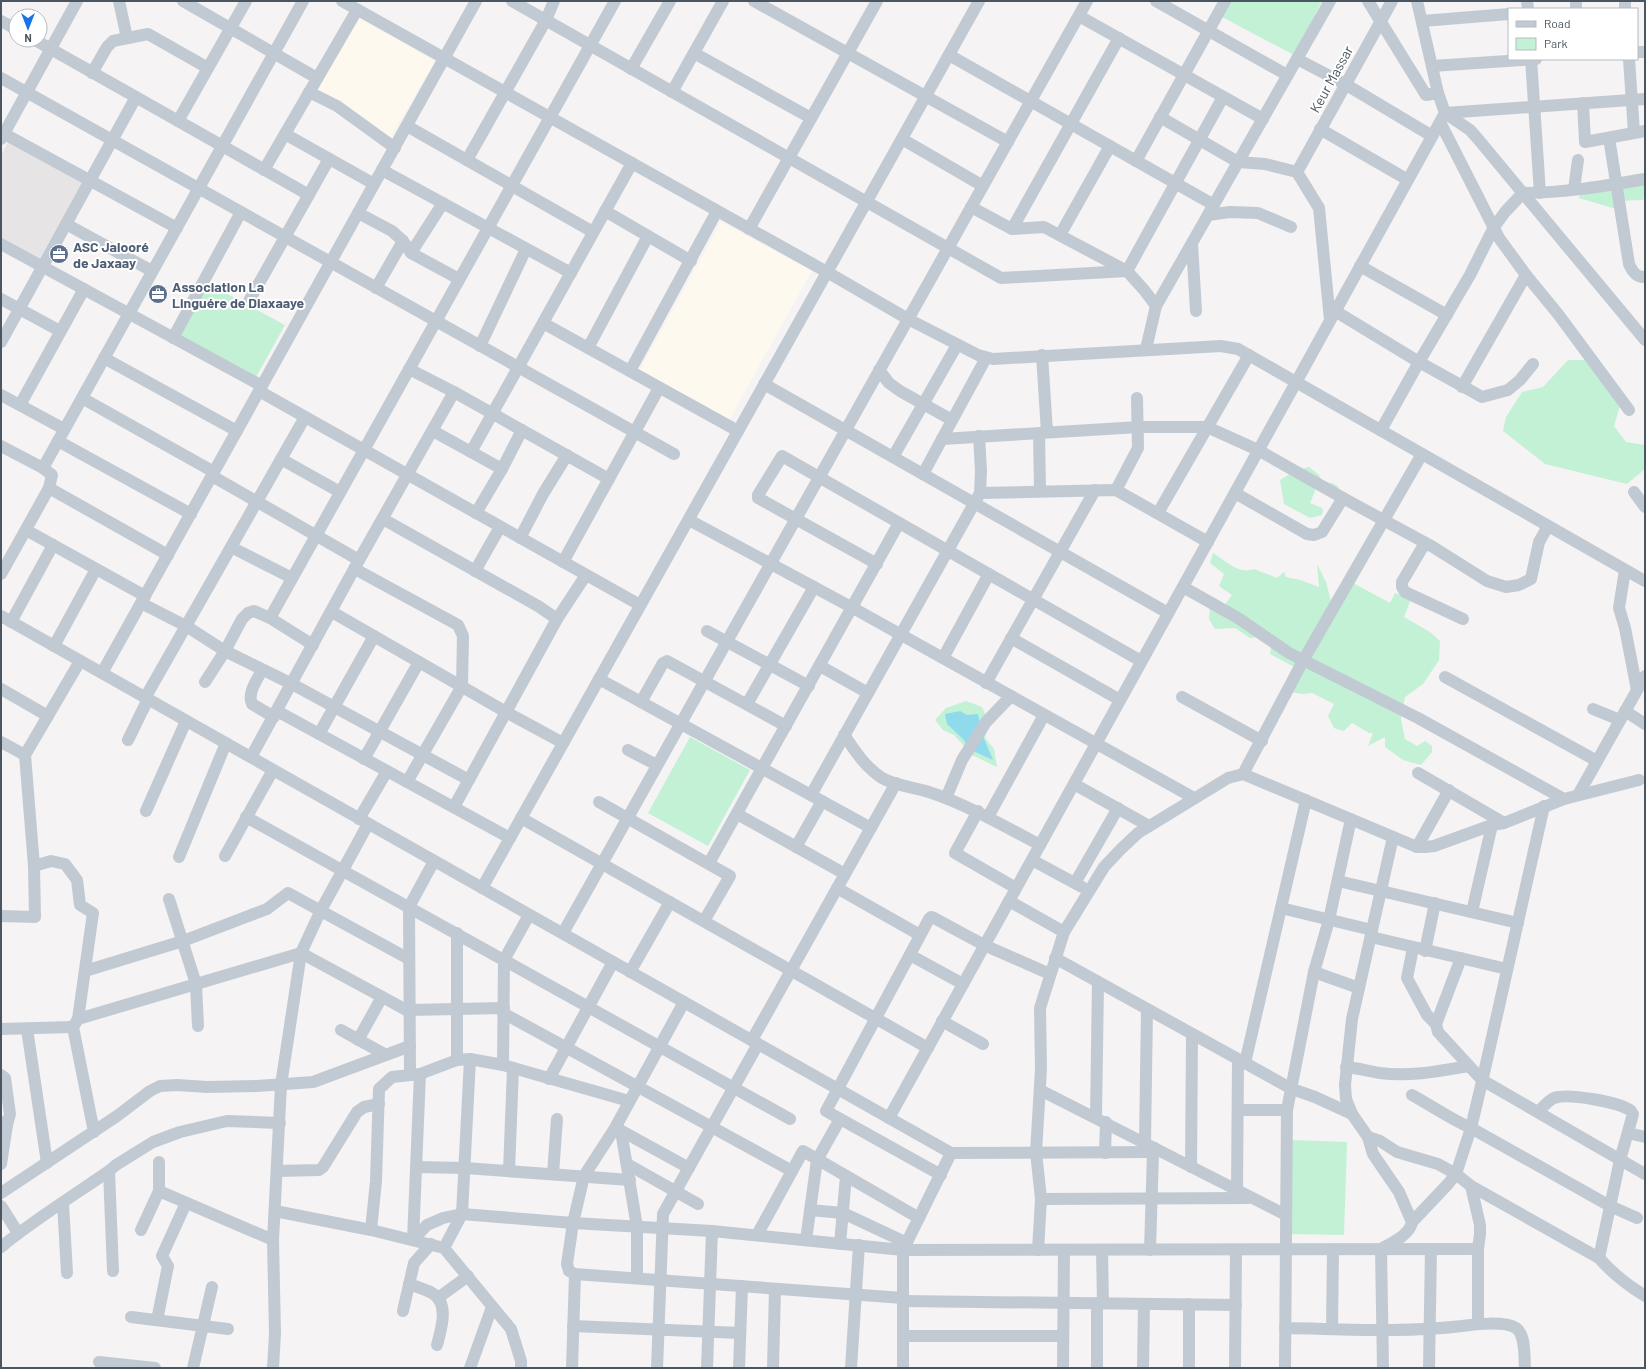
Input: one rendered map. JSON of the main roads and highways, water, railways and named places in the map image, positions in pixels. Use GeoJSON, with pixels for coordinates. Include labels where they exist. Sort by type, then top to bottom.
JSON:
{"type":"FeatureCollection","features":[{"type":"Feature","properties":{"kind":"water"},"geometry":{"type":"Polygon","coordinates":[[[960,711],[967,715],[978,714],[983,736],[993,760],[971,750],[964,740],[947,724],[945,714],[960,711]]]}},
{"type":"Feature","properties":{"kind":"place","name":"ASC Jalooré de Jaxaay"},"geometry":{"type":"Point","coordinates":[59,254]}},
{"type":"Feature","properties":{"kind":"place","name":"Association La Linguére de Diaxaaye"},"geometry":{"type":"Point","coordinates":[158,294]}}]}
